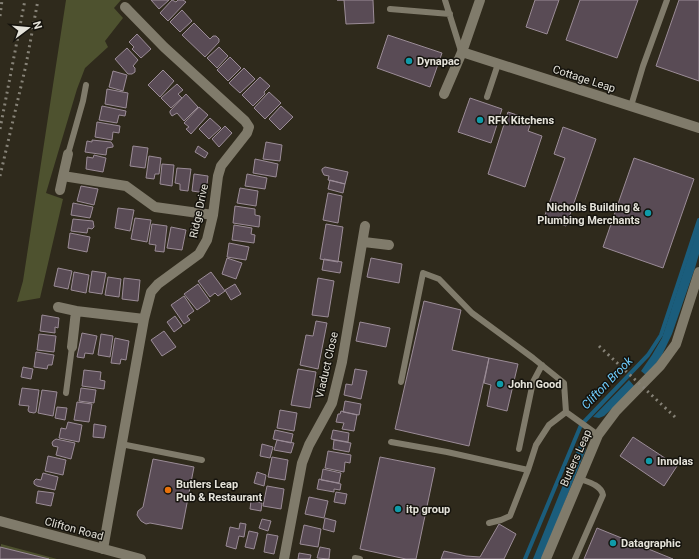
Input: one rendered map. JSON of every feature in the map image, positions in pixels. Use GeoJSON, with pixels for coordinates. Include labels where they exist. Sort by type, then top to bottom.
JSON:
{"type":"FeatureCollection","features":[{"type":"Feature","properties":{"kind":"street"},"geometry":{"type":"LineString","coordinates":[[444,94],[462,52],[480,0]]}},
{"type":"Feature","properties":{"kind":"street","name":"Ridge Drive"},"geometry":{"type":"LineString","coordinates":[[103,549],[144,319],[151,292],[158,284],[199,254],[207,240],[213,215],[218,176],[221,166],[247,133],[249,128],[245,121],[164,47],[125,7]]}},
{"type":"Feature","properties":{"kind":"street","name":"Cottage Leap"},"geometry":{"type":"LineString","coordinates":[[462,52],[699,128]]}},
{"type":"Feature","properties":{"kind":"street"},"geometry":{"type":"LineString","coordinates":[[60,190],[68,154]]}},
{"type":"Feature","properties":{"kind":"street"},"geometry":{"type":"LineString","coordinates":[[63,176],[126,186],[155,207],[213,215]]}},
{"type":"Feature","properties":{"kind":"street","name":"Viaduct Close"},"geometry":{"type":"LineString","coordinates":[[284,559],[302,462],[309,445],[332,403],[342,362],[364,242],[365,226]]}},
{"type":"Feature","properties":{"kind":"street"},"geometry":{"type":"LineString","coordinates":[[364,242],[389,245]]}},
{"type":"Feature","properties":{"kind":"street","name":"Butlers Leap"},"geometry":{"type":"LineString","coordinates":[[546,559],[598,435],[616,411],[660,366],[676,344],[697,285],[699,272]]}},
{"type":"Feature","properties":{"kind":"street"},"geometry":{"type":"LineString","coordinates":[[58,307],[144,319]]}},
{"type":"Feature","properties":{"kind":"street"},"geometry":{"type":"LineString","coordinates":[[72,347],[76,310]]}},
{"type":"Feature","properties":{"kind":"street","name":"Clifton Road"},"geometry":{"type":"LineString","coordinates":[[0,521],[140,559]]}},
{"type":"Feature","properties":{"kind":"lane"},"geometry":{"type":"LineString","coordinates":[[445,0],[462,52]]}},
{"type":"Feature","properties":{"kind":"lane"},"geometry":{"type":"LineString","coordinates":[[631,106],[643,66],[667,0]]}},
{"type":"Feature","properties":{"kind":"lane"},"geometry":{"type":"LineString","coordinates":[[390,9],[450,14]]}},
{"type":"Feature","properties":{"kind":"lane"},"geometry":{"type":"LineString","coordinates":[[487,96],[498,64]]}},
{"type":"Feature","properties":{"kind":"lane"},"geometry":{"type":"LineString","coordinates":[[68,154],[86,85]]}},
{"type":"Feature","properties":{"kind":"lane"},"geometry":{"type":"LineString","coordinates":[[401,382],[423,273],[439,280],[472,313],[564,383],[566,412]]}},
{"type":"Feature","properties":{"kind":"lane"},"geometry":{"type":"LineString","coordinates":[[66,393],[72,347]]}},
{"type":"Feature","properties":{"kind":"lane"},"geometry":{"type":"LineString","coordinates":[[518,449],[532,382],[542,365]]}},
{"type":"Feature","properties":{"kind":"lane"},"geometry":{"type":"LineString","coordinates":[[566,412],[598,435]]}},
{"type":"Feature","properties":{"kind":"lane"},"geometry":{"type":"LineString","coordinates":[[489,523],[510,516],[536,445],[549,425],[566,412]]}},
{"type":"Feature","properties":{"kind":"lane"},"geometry":{"type":"LineString","coordinates":[[391,442],[447,452],[528,470]]}},
{"type":"Feature","properties":{"kind":"lane"},"geometry":{"type":"LineString","coordinates":[[122,444],[202,460]]}},
{"type":"Feature","properties":{"kind":"lane"},"geometry":{"type":"LineString","coordinates":[[575,559],[603,495],[602,491],[598,487],[580,479]]}},
{"type":"Feature","properties":{"kind":"lane"},"geometry":{"type":"LineString","coordinates":[[355,559],[360,559]]}},
{"type":"Feature","properties":{"kind":"green space"},"geometry":{"type":"Polygon","coordinates":[[[66,0],[121,0],[114,8],[123,18],[105,41],[108,47],[85,68],[77,89],[46,193],[63,199],[40,298],[17,302],[23,281],[66,0]]]}},
{"type":"Feature","properties":{"kind":"green space"},"geometry":{"type":"Polygon","coordinates":[[[1,544],[57,559],[0,559],[1,544]]]}},
{"type":"Feature","properties":{"kind":"water"},"geometry":{"type":"Polygon","coordinates":[[[699,224],[699,254],[695,268],[672,334],[662,355],[647,376],[641,371],[662,338],[699,224]]]}},
{"type":"Feature","properties":{"kind":"water"},"geometry":{"type":"Polygon","coordinates":[[[629,380],[635,387],[604,416],[599,418],[593,417],[629,380]]]}},
{"type":"Feature","properties":{"kind":"water"},"geometry":{"type":"Polygon","coordinates":[[[582,438],[586,449],[542,559],[533,559],[582,438]]]}},
{"type":"Feature","properties":{"kind":"building"},"geometry":{"type":"Polygon","coordinates":[[[151,0],[169,0],[159,9],[151,0]]]}},
{"type":"Feature","properties":{"kind":"building"},"geometry":{"type":"Polygon","coordinates":[[[172,0],[176,2],[178,0],[183,0],[186,2],[168,21],[160,13],[172,0]]]}},
{"type":"Feature","properties":{"kind":"building"},"geometry":{"type":"Polygon","coordinates":[[[344,0],[373,0],[374,23],[346,24],[344,0]]]}},
{"type":"Feature","properties":{"kind":"building"},"geometry":{"type":"Polygon","coordinates":[[[535,0],[559,0],[547,34],[526,27],[535,0]]]}},
{"type":"Feature","properties":{"kind":"building"},"geometry":{"type":"Polygon","coordinates":[[[580,0],[638,0],[617,58],[566,40],[580,0]]]}},
{"type":"Feature","properties":{"kind":"building"},"geometry":{"type":"Polygon","coordinates":[[[679,0],[699,0],[699,81],[656,66],[679,0]]]}},
{"type":"Feature","properties":{"kind":"building"},"geometry":{"type":"Polygon","coordinates":[[[182,10],[192,21],[180,32],[170,22],[182,10]]]}},
{"type":"Feature","properties":{"kind":"building"},"geometry":{"type":"Polygon","coordinates":[[[194,23],[210,39],[213,36],[216,36],[219,39],[219,42],[205,57],[182,35],[194,23]]]}},
{"type":"Feature","properties":{"kind":"building"},"geometry":{"type":"Polygon","coordinates":[[[137,34],[151,49],[141,58],[132,49],[134,47],[129,42],[137,34]]]}},
{"type":"Feature","properties":{"kind":"building","name":"Dynapac"},"geometry":{"type":"Polygon","coordinates":[[[388,35],[442,53],[430,87],[377,68],[388,35]]]}},
{"type":"Feature","properties":{"kind":"building"},"geometry":{"type":"Polygon","coordinates":[[[219,47],[228,56],[217,68],[207,58],[219,47]]]}},
{"type":"Feature","properties":{"kind":"building"},"geometry":{"type":"Polygon","coordinates":[[[127,48],[138,60],[133,66],[135,68],[135,72],[132,74],[128,74],[115,59],[127,48]]]}},
{"type":"Feature","properties":{"kind":"building"},"geometry":{"type":"Polygon","coordinates":[[[230,57],[241,68],[228,81],[217,70],[230,57]]]}},
{"type":"Feature","properties":{"kind":"building"},"geometry":{"type":"Polygon","coordinates":[[[244,68],[255,79],[240,93],[229,83],[244,68]]]}},
{"type":"Feature","properties":{"kind":"building"},"geometry":{"type":"Polygon","coordinates":[[[163,70],[174,81],[160,97],[148,85],[163,70]]]}},
{"type":"Feature","properties":{"kind":"building"},"geometry":{"type":"Polygon","coordinates":[[[113,71],[127,75],[123,91],[109,87],[113,71]]]}},
{"type":"Feature","properties":{"kind":"building"},"geometry":{"type":"Polygon","coordinates":[[[260,77],[270,86],[264,92],[265,94],[253,106],[242,95],[260,77]]]}},
{"type":"Feature","properties":{"kind":"building"},"geometry":{"type":"Polygon","coordinates":[[[177,84],[183,90],[178,94],[182,98],[171,108],[161,98],[177,84]]]}},
{"type":"Feature","properties":{"kind":"building"},"geometry":{"type":"Polygon","coordinates":[[[107,89],[128,93],[126,108],[105,104],[107,89]]]}},
{"type":"Feature","properties":{"kind":"building"},"geometry":{"type":"Polygon","coordinates":[[[269,92],[281,103],[265,119],[254,108],[269,92]]]}},
{"type":"Feature","properties":{"kind":"building"},"geometry":{"type":"Polygon","coordinates":[[[186,94],[198,107],[184,121],[177,113],[172,116],[170,111],[186,94]]]}},
{"type":"Feature","properties":{"kind":"building","name":"RFK Kitchens"},"geometry":{"type":"Polygon","coordinates":[[[470,98],[502,109],[491,143],[458,132],[470,98]]]}},
{"type":"Feature","properties":{"kind":"building"},"geometry":{"type":"Polygon","coordinates":[[[102,106],[126,111],[125,116],[119,115],[117,123],[99,120],[102,106]]]}},
{"type":"Feature","properties":{"kind":"building"},"geometry":{"type":"Polygon","coordinates":[[[281,106],[293,117],[280,130],[269,119],[281,106]]]}},
{"type":"Feature","properties":{"kind":"building"},"geometry":{"type":"Polygon","coordinates":[[[199,107],[208,115],[191,134],[186,129],[189,127],[184,123],[199,107]]]}},
{"type":"Feature","properties":{"kind":"building"},"geometry":{"type":"Polygon","coordinates":[[[508,112],[532,120],[528,131],[542,136],[525,187],[488,174],[508,112]]]}},
{"type":"Feature","properties":{"kind":"building"},"geometry":{"type":"Polygon","coordinates":[[[210,118],[221,128],[209,139],[199,129],[210,118]]]}},
{"type":"Feature","properties":{"kind":"building"},"geometry":{"type":"Polygon","coordinates":[[[97,122],[120,126],[119,133],[113,132],[112,140],[95,137],[97,122]]]}},
{"type":"Feature","properties":{"kind":"building"},"geometry":{"type":"Polygon","coordinates":[[[225,126],[232,133],[219,147],[212,139],[225,126]]]}},
{"type":"Feature","properties":{"kind":"building","name":"Nicholls Building & Plumbing Merchants"},"geometry":{"type":"Polygon","coordinates":[[[563,127],[596,139],[566,226],[544,218],[565,158],[554,154],[563,127]]]}},
{"type":"Feature","properties":{"kind":"building"},"geometry":{"type":"Polygon","coordinates":[[[92,140],[111,142],[113,147],[107,148],[106,155],[85,152],[87,141],[92,142],[92,140]]]}},
{"type":"Feature","properties":{"kind":"building"},"geometry":{"type":"Polygon","coordinates":[[[266,142],[282,145],[280,161],[263,159],[266,142]]]}},
{"type":"Feature","properties":{"kind":"building"},"geometry":{"type":"Polygon","coordinates":[[[133,146],[148,148],[145,168],[130,166],[133,146]]]}},
{"type":"Feature","properties":{"kind":"building"},"geometry":{"type":"Polygon","coordinates":[[[198,146],[208,153],[205,158],[195,152],[198,146]]]}},
{"type":"Feature","properties":{"kind":"building"},"geometry":{"type":"Polygon","coordinates":[[[94,155],[106,158],[103,172],[86,169],[87,157],[93,158],[94,155]]]}},
{"type":"Feature","properties":{"kind":"building"},"geometry":{"type":"Polygon","coordinates":[[[149,156],[161,158],[159,174],[155,174],[154,179],[146,178],[149,156]]]}},
{"type":"Feature","properties":{"kind":"building","name":"Nicholls Building & Plumbing Merchants"},"geometry":{"type":"Polygon","coordinates":[[[634,158],[694,179],[663,268],[603,247],[634,158]]]}},
{"type":"Feature","properties":{"kind":"building"},"geometry":{"type":"Polygon","coordinates":[[[255,159],[278,164],[276,177],[253,173],[255,159]]]}},
{"type":"Feature","properties":{"kind":"building"},"geometry":{"type":"Polygon","coordinates":[[[162,164],[174,165],[172,186],[160,184],[162,164]]]}},
{"type":"Feature","properties":{"kind":"building"},"geometry":{"type":"Polygon","coordinates":[[[325,167],[348,172],[345,184],[328,180],[329,176],[324,175],[322,171],[325,167]]]}},
{"type":"Feature","properties":{"kind":"building"},"geometry":{"type":"Polygon","coordinates":[[[177,168],[191,169],[188,191],[180,190],[180,184],[175,183],[177,168]]]}},
{"type":"Feature","properties":{"kind":"building"},"geometry":{"type":"Polygon","coordinates":[[[194,174],[208,176],[206,193],[192,191],[194,174]]]}},
{"type":"Feature","properties":{"kind":"building"},"geometry":{"type":"Polygon","coordinates":[[[247,174],[267,178],[265,189],[245,186],[247,174]]]}},
{"type":"Feature","properties":{"kind":"building"},"geometry":{"type":"Polygon","coordinates":[[[330,180],[345,184],[343,193],[328,189],[330,180]]]}},
{"type":"Feature","properties":{"kind":"building"},"geometry":{"type":"Polygon","coordinates":[[[81,186],[98,189],[94,205],[77,201],[81,186]]]}},
{"type":"Feature","properties":{"kind":"building"},"geometry":{"type":"Polygon","coordinates":[[[240,188],[258,191],[256,206],[237,203],[240,188]]]}},
{"type":"Feature","properties":{"kind":"building"},"geometry":{"type":"Polygon","coordinates":[[[328,193],[342,196],[338,223],[323,220],[328,193]]]}},
{"type":"Feature","properties":{"kind":"building"},"geometry":{"type":"Polygon","coordinates":[[[73,203],[93,207],[90,218],[71,215],[73,203]]]}},
{"type":"Feature","properties":{"kind":"building"},"geometry":{"type":"Polygon","coordinates":[[[235,206],[255,209],[255,215],[260,216],[259,227],[233,223],[235,206]]]}},
{"type":"Feature","properties":{"kind":"building"},"geometry":{"type":"Polygon","coordinates":[[[118,208],[134,210],[130,231],[115,228],[118,208]]]}},
{"type":"Feature","properties":{"kind":"building"},"geometry":{"type":"Polygon","coordinates":[[[135,218],[151,220],[147,242],[131,239],[135,218]]]}},
{"type":"Feature","properties":{"kind":"building"},"geometry":{"type":"Polygon","coordinates":[[[73,219],[93,221],[94,227],[92,229],[88,228],[87,233],[71,231],[73,219]]]}},
{"type":"Feature","properties":{"kind":"building"},"geometry":{"type":"Polygon","coordinates":[[[152,224],[167,226],[164,252],[155,251],[156,245],[149,244],[152,224]]]}},
{"type":"Feature","properties":{"kind":"building"},"geometry":{"type":"Polygon","coordinates":[[[326,224],[343,227],[338,262],[320,259],[326,224]]]}},
{"type":"Feature","properties":{"kind":"building"},"geometry":{"type":"Polygon","coordinates":[[[234,225],[252,228],[251,234],[255,235],[254,243],[232,240],[234,225]]]}},
{"type":"Feature","properties":{"kind":"building"},"geometry":{"type":"Polygon","coordinates":[[[171,227],[186,230],[182,250],[167,248],[171,227]]]}},
{"type":"Feature","properties":{"kind":"building"},"geometry":{"type":"Polygon","coordinates":[[[70,233],[90,237],[87,252],[68,248],[70,233]]]}},
{"type":"Feature","properties":{"kind":"building"},"geometry":{"type":"Polygon","coordinates":[[[229,243],[249,247],[246,260],[227,257],[229,243]]]}},
{"type":"Feature","properties":{"kind":"building"},"geometry":{"type":"Polygon","coordinates":[[[227,258],[242,263],[236,279],[222,274],[227,258]]]}},
{"type":"Feature","properties":{"kind":"building"},"geometry":{"type":"Polygon","coordinates":[[[371,258],[402,264],[399,283],[367,277],[371,258]]]}},
{"type":"Feature","properties":{"kind":"building"},"geometry":{"type":"Polygon","coordinates":[[[324,259],[342,262],[340,273],[322,270],[324,259]]]}},
{"type":"Feature","properties":{"kind":"building"},"geometry":{"type":"Polygon","coordinates":[[[58,268],[72,271],[68,289],[54,286],[58,268]]]}},
{"type":"Feature","properties":{"kind":"building"},"geometry":{"type":"Polygon","coordinates":[[[92,271],[106,273],[102,294],[89,292],[92,271]]]}},
{"type":"Feature","properties":{"kind":"building"},"geometry":{"type":"Polygon","coordinates":[[[74,272],[89,275],[86,293],[71,290],[74,272]]]}},
{"type":"Feature","properties":{"kind":"building"},"geometry":{"type":"Polygon","coordinates":[[[211,272],[225,291],[218,296],[215,293],[210,297],[198,281],[211,272]]]}},
{"type":"Feature","properties":{"kind":"building"},"geometry":{"type":"Polygon","coordinates":[[[108,277],[121,279],[119,297],[105,295],[108,277]]]}},
{"type":"Feature","properties":{"kind":"building"},"geometry":{"type":"Polygon","coordinates":[[[124,278],[140,280],[138,301],[122,299],[124,278]]]}},
{"type":"Feature","properties":{"kind":"building"},"geometry":{"type":"Polygon","coordinates":[[[318,278],[334,281],[328,317],[312,315],[318,278]]]}},
{"type":"Feature","properties":{"kind":"building"},"geometry":{"type":"Polygon","coordinates":[[[198,284],[210,301],[197,310],[184,294],[198,284]]]}},
{"type":"Feature","properties":{"kind":"building"},"geometry":{"type":"Polygon","coordinates":[[[235,284],[241,294],[231,300],[225,290],[235,284]]]}},
{"type":"Feature","properties":{"kind":"building"},"geometry":{"type":"Polygon","coordinates":[[[184,296],[194,311],[187,316],[190,320],[184,324],[171,305],[184,296]]]}},
{"type":"Feature","properties":{"kind":"building"},"geometry":{"type":"Polygon","coordinates":[[[424,301],[461,310],[452,350],[489,358],[469,446],[395,429],[424,301]]]}},
{"type":"Feature","properties":{"kind":"building"},"geometry":{"type":"Polygon","coordinates":[[[42,315],[59,318],[58,328],[55,327],[55,333],[40,331],[42,315]]]}},
{"type":"Feature","properties":{"kind":"building"},"geometry":{"type":"Polygon","coordinates":[[[175,316],[182,326],[174,332],[167,322],[175,316]]]}},
{"type":"Feature","properties":{"kind":"building"},"geometry":{"type":"Polygon","coordinates":[[[316,321],[327,323],[318,369],[300,365],[306,335],[313,336],[316,321]]]}},
{"type":"Feature","properties":{"kind":"building"},"geometry":{"type":"Polygon","coordinates":[[[360,322],[390,328],[386,347],[356,341],[360,322]]]}},
{"type":"Feature","properties":{"kind":"building"},"geometry":{"type":"Polygon","coordinates":[[[164,331],[176,347],[162,356],[151,340],[164,331]]]}},
{"type":"Feature","properties":{"kind":"building"},"geometry":{"type":"Polygon","coordinates":[[[82,333],[97,336],[93,354],[85,353],[84,358],[77,357],[82,333]]]}},
{"type":"Feature","properties":{"kind":"building"},"geometry":{"type":"Polygon","coordinates":[[[39,334],[56,336],[54,352],[37,350],[39,334]]]}},
{"type":"Feature","properties":{"kind":"building"},"geometry":{"type":"Polygon","coordinates":[[[101,334],[113,336],[110,357],[98,355],[101,334]]]}},
{"type":"Feature","properties":{"kind":"building"},"geometry":{"type":"Polygon","coordinates":[[[115,338],[129,341],[126,360],[121,359],[120,364],[111,363],[115,338]]]}},
{"type":"Feature","properties":{"kind":"building"},"geometry":{"type":"Polygon","coordinates":[[[36,352],[54,355],[52,365],[48,365],[47,369],[34,367],[36,352]]]}},
{"type":"Feature","properties":{"kind":"building","name":"John Good"},"geometry":{"type":"Polygon","coordinates":[[[489,358],[518,364],[507,411],[487,406],[491,385],[484,383],[489,358]]]}},
{"type":"Feature","properties":{"kind":"building"},"geometry":{"type":"Polygon","coordinates":[[[23,367],[33,369],[31,379],[21,377],[23,367]]]}},
{"type":"Feature","properties":{"kind":"building"},"geometry":{"type":"Polygon","coordinates":[[[298,369],[316,372],[310,408],[291,405],[298,369]]]}},
{"type":"Feature","properties":{"kind":"building"},"geometry":{"type":"Polygon","coordinates":[[[355,369],[367,371],[361,399],[344,395],[346,384],[352,385],[355,369]]]}},
{"type":"Feature","properties":{"kind":"building"},"geometry":{"type":"Polygon","coordinates":[[[84,370],[101,372],[100,380],[105,381],[104,389],[82,386],[84,370]]]}},
{"type":"Feature","properties":{"kind":"building"},"geometry":{"type":"Polygon","coordinates":[[[22,388],[39,390],[36,412],[29,412],[29,406],[19,405],[22,388]]]}},
{"type":"Feature","properties":{"kind":"building"},"geometry":{"type":"Polygon","coordinates":[[[81,388],[96,390],[94,403],[79,401],[81,388]]]}},
{"type":"Feature","properties":{"kind":"building"},"geometry":{"type":"Polygon","coordinates":[[[42,390],[57,392],[53,416],[38,413],[42,390]]]}},
{"type":"Feature","properties":{"kind":"building"},"geometry":{"type":"Polygon","coordinates":[[[345,401],[361,404],[359,415],[343,412],[345,401]]]}},
{"type":"Feature","properties":{"kind":"building"},"geometry":{"type":"Polygon","coordinates":[[[77,402],[92,404],[89,422],[74,420],[77,402]]]}},
{"type":"Feature","properties":{"kind":"building"},"geometry":{"type":"Polygon","coordinates":[[[57,407],[67,408],[65,420],[55,418],[57,407]]]}},
{"type":"Feature","properties":{"kind":"building"},"geometry":{"type":"Polygon","coordinates":[[[280,410],[297,413],[294,431],[277,428],[280,410]]]}},
{"type":"Feature","properties":{"kind":"building"},"geometry":{"type":"Polygon","coordinates":[[[341,411],[357,415],[354,431],[342,429],[344,423],[336,422],[338,414],[340,414],[341,411]]]}},
{"type":"Feature","properties":{"kind":"building"},"geometry":{"type":"Polygon","coordinates":[[[68,422],[82,425],[79,442],[59,438],[61,428],[66,429],[68,422]]]}},
{"type":"Feature","properties":{"kind":"building"},"geometry":{"type":"Polygon","coordinates":[[[94,424],[106,426],[104,438],[93,437],[94,424]]]}},
{"type":"Feature","properties":{"kind":"building"},"geometry":{"type":"Polygon","coordinates":[[[275,430],[293,434],[291,443],[273,439],[275,430]]]}},
{"type":"Feature","properties":{"kind":"building"},"geometry":{"type":"Polygon","coordinates":[[[333,430],[349,433],[348,442],[331,439],[333,430]]]}},
{"type":"Feature","properties":{"kind":"building","name":"Innolas"},"geometry":{"type":"Polygon","coordinates":[[[633,437],[677,466],[664,486],[620,456],[633,437]]]}},
{"type":"Feature","properties":{"kind":"building"},"geometry":{"type":"Polygon","coordinates":[[[56,439],[75,443],[71,459],[56,455],[58,447],[53,446],[52,443],[56,439]]]}},
{"type":"Feature","properties":{"kind":"building"},"geometry":{"type":"Polygon","coordinates":[[[277,440],[294,443],[291,453],[274,450],[277,440]]]}},
{"type":"Feature","properties":{"kind":"building"},"geometry":{"type":"Polygon","coordinates":[[[334,440],[351,443],[349,452],[333,449],[334,440]]]}},
{"type":"Feature","properties":{"kind":"building"},"geometry":{"type":"Polygon","coordinates":[[[262,444],[273,447],[270,458],[260,456],[262,444]]]}},
{"type":"Feature","properties":{"kind":"building"},"geometry":{"type":"Polygon","coordinates":[[[328,451],[351,455],[350,463],[345,462],[344,472],[325,468],[328,451]]]}},
{"type":"Feature","properties":{"kind":"building"},"geometry":{"type":"Polygon","coordinates":[[[48,456],[66,460],[63,475],[45,471],[48,456]]]}},
{"type":"Feature","properties":{"kind":"building"},"geometry":{"type":"Polygon","coordinates":[[[272,457],[288,460],[285,480],[268,477],[272,457]]]}},
{"type":"Feature","properties":{"kind":"building","name":"itp group"},"geometry":{"type":"Polygon","coordinates":[[[380,457],[435,468],[416,559],[406,559],[360,549],[380,457]]]}},
{"type":"Feature","properties":{"kind":"building","name":"Butlers Leap Pub & Restaurant"},"geometry":{"type":"Polygon","coordinates":[[[153,459],[194,467],[182,529],[150,523],[146,524],[141,521],[137,515],[138,511],[143,507],[153,459]]]}},
{"type":"Feature","properties":{"kind":"building"},"geometry":{"type":"Polygon","coordinates":[[[323,469],[341,473],[339,483],[321,480],[323,469]]]}},
{"type":"Feature","properties":{"kind":"building"},"geometry":{"type":"Polygon","coordinates":[[[257,472],[266,475],[264,486],[254,483],[257,472]]]}},
{"type":"Feature","properties":{"kind":"building"},"geometry":{"type":"Polygon","coordinates":[[[43,473],[58,477],[55,490],[34,484],[36,479],[41,480],[43,473]]]}},
{"type":"Feature","properties":{"kind":"building"},"geometry":{"type":"Polygon","coordinates":[[[319,479],[341,484],[340,490],[334,489],[334,492],[317,489],[319,479]]]}},
{"type":"Feature","properties":{"kind":"building"},"geometry":{"type":"Polygon","coordinates":[[[267,486],[284,489],[281,509],[263,506],[267,486]]]}},
{"type":"Feature","properties":{"kind":"building"},"geometry":{"type":"Polygon","coordinates":[[[38,491],[54,493],[51,506],[36,503],[38,491]]]}},
{"type":"Feature","properties":{"kind":"building"},"geometry":{"type":"Polygon","coordinates":[[[336,492],[347,494],[345,504],[334,502],[336,492]]]}},
{"type":"Feature","properties":{"kind":"building"},"geometry":{"type":"Polygon","coordinates":[[[309,497],[328,501],[324,518],[305,514],[309,497]]]}},
{"type":"Feature","properties":{"kind":"building"},"geometry":{"type":"Polygon","coordinates":[[[251,501],[262,503],[261,511],[250,509],[251,501]]]}},
{"type":"Feature","properties":{"kind":"building"},"geometry":{"type":"Polygon","coordinates":[[[325,518],[336,521],[334,532],[323,529],[325,518]]]}},
{"type":"Feature","properties":{"kind":"building"},"geometry":{"type":"Polygon","coordinates":[[[262,519],[271,521],[268,531],[259,528],[262,519]]]}},
{"type":"Feature","properties":{"kind":"building"},"geometry":{"type":"Polygon","coordinates":[[[240,523],[246,524],[244,537],[239,536],[236,549],[226,546],[230,527],[239,529],[240,523]]]}},
{"type":"Feature","properties":{"kind":"building"},"geometry":{"type":"Polygon","coordinates":[[[499,524],[516,534],[504,559],[441,559],[444,551],[466,556],[480,557],[499,524]]]}},
{"type":"Feature","properties":{"kind":"building"},"geometry":{"type":"Polygon","coordinates":[[[304,525],[321,529],[318,547],[300,544],[304,525]]]}},
{"type":"Feature","properties":{"kind":"building","name":"Datagraphic"},"geometry":{"type":"Polygon","coordinates":[[[597,528],[673,559],[584,559],[597,528]]]}},
{"type":"Feature","properties":{"kind":"building"},"geometry":{"type":"Polygon","coordinates":[[[249,531],[258,533],[254,549],[245,547],[249,531]]]}},
{"type":"Feature","properties":{"kind":"building"},"geometry":{"type":"Polygon","coordinates":[[[267,534],[278,536],[274,554],[264,552],[267,534]]]}},
{"type":"Feature","properties":{"kind":"building"},"geometry":{"type":"Polygon","coordinates":[[[0,547],[49,559],[0,559],[0,547]]]}},
{"type":"Feature","properties":{"kind":"building"},"geometry":{"type":"Polygon","coordinates":[[[320,547],[330,549],[329,559],[317,558],[320,547]]]}},
{"type":"Feature","properties":{"kind":"building"},"geometry":{"type":"Polygon","coordinates":[[[299,553],[311,555],[310,559],[298,559],[299,553]]]}},
{"type":"Feature","properties":{"kind":"waterway","name":"Clifton Brook"},"geometry":{"type":"LineString","coordinates":[[525,559],[581,425],[648,355],[661,335],[699,220]]}},
{"type":"Feature","properties":{"kind":"railway"},"geometry":{"type":"LineString","coordinates":[[0,16],[2,0]]}},
{"type":"Feature","properties":{"kind":"railway"},"geometry":{"type":"LineString","coordinates":[[0,129],[25,0]]}},
{"type":"Feature","properties":{"kind":"railway"},"geometry":{"type":"LineString","coordinates":[[0,176],[26,65],[38,0]]}},
{"type":"Feature","properties":{"kind":"railway"},"geometry":{"type":"LineString","coordinates":[[599,346],[675,417]]}},
{"type":"Feature","properties":{"kind":"place","name":"Dynapac"},"geometry":{"type":"Point","coordinates":[409,61]}},
{"type":"Feature","properties":{"kind":"place","name":"RFK Kitchens"},"geometry":{"type":"Point","coordinates":[480,120]}},
{"type":"Feature","properties":{"kind":"place","name":"Nicholls Building & Plumbing Merchants"},"geometry":{"type":"Point","coordinates":[648,213]}},
{"type":"Feature","properties":{"kind":"place","name":"John Good"},"geometry":{"type":"Point","coordinates":[500,384]}},
{"type":"Feature","properties":{"kind":"place","name":"Innolas"},"geometry":{"type":"Point","coordinates":[649,461]}},
{"type":"Feature","properties":{"kind":"place","name":"Butlers Leap Pub & Restaurant"},"geometry":{"type":"Point","coordinates":[168,490]}},
{"type":"Feature","properties":{"kind":"place","name":"itp group"},"geometry":{"type":"Point","coordinates":[398,509]}},
{"type":"Feature","properties":{"kind":"place","name":"Datagraphic"},"geometry":{"type":"Point","coordinates":[613,543]}}]}
